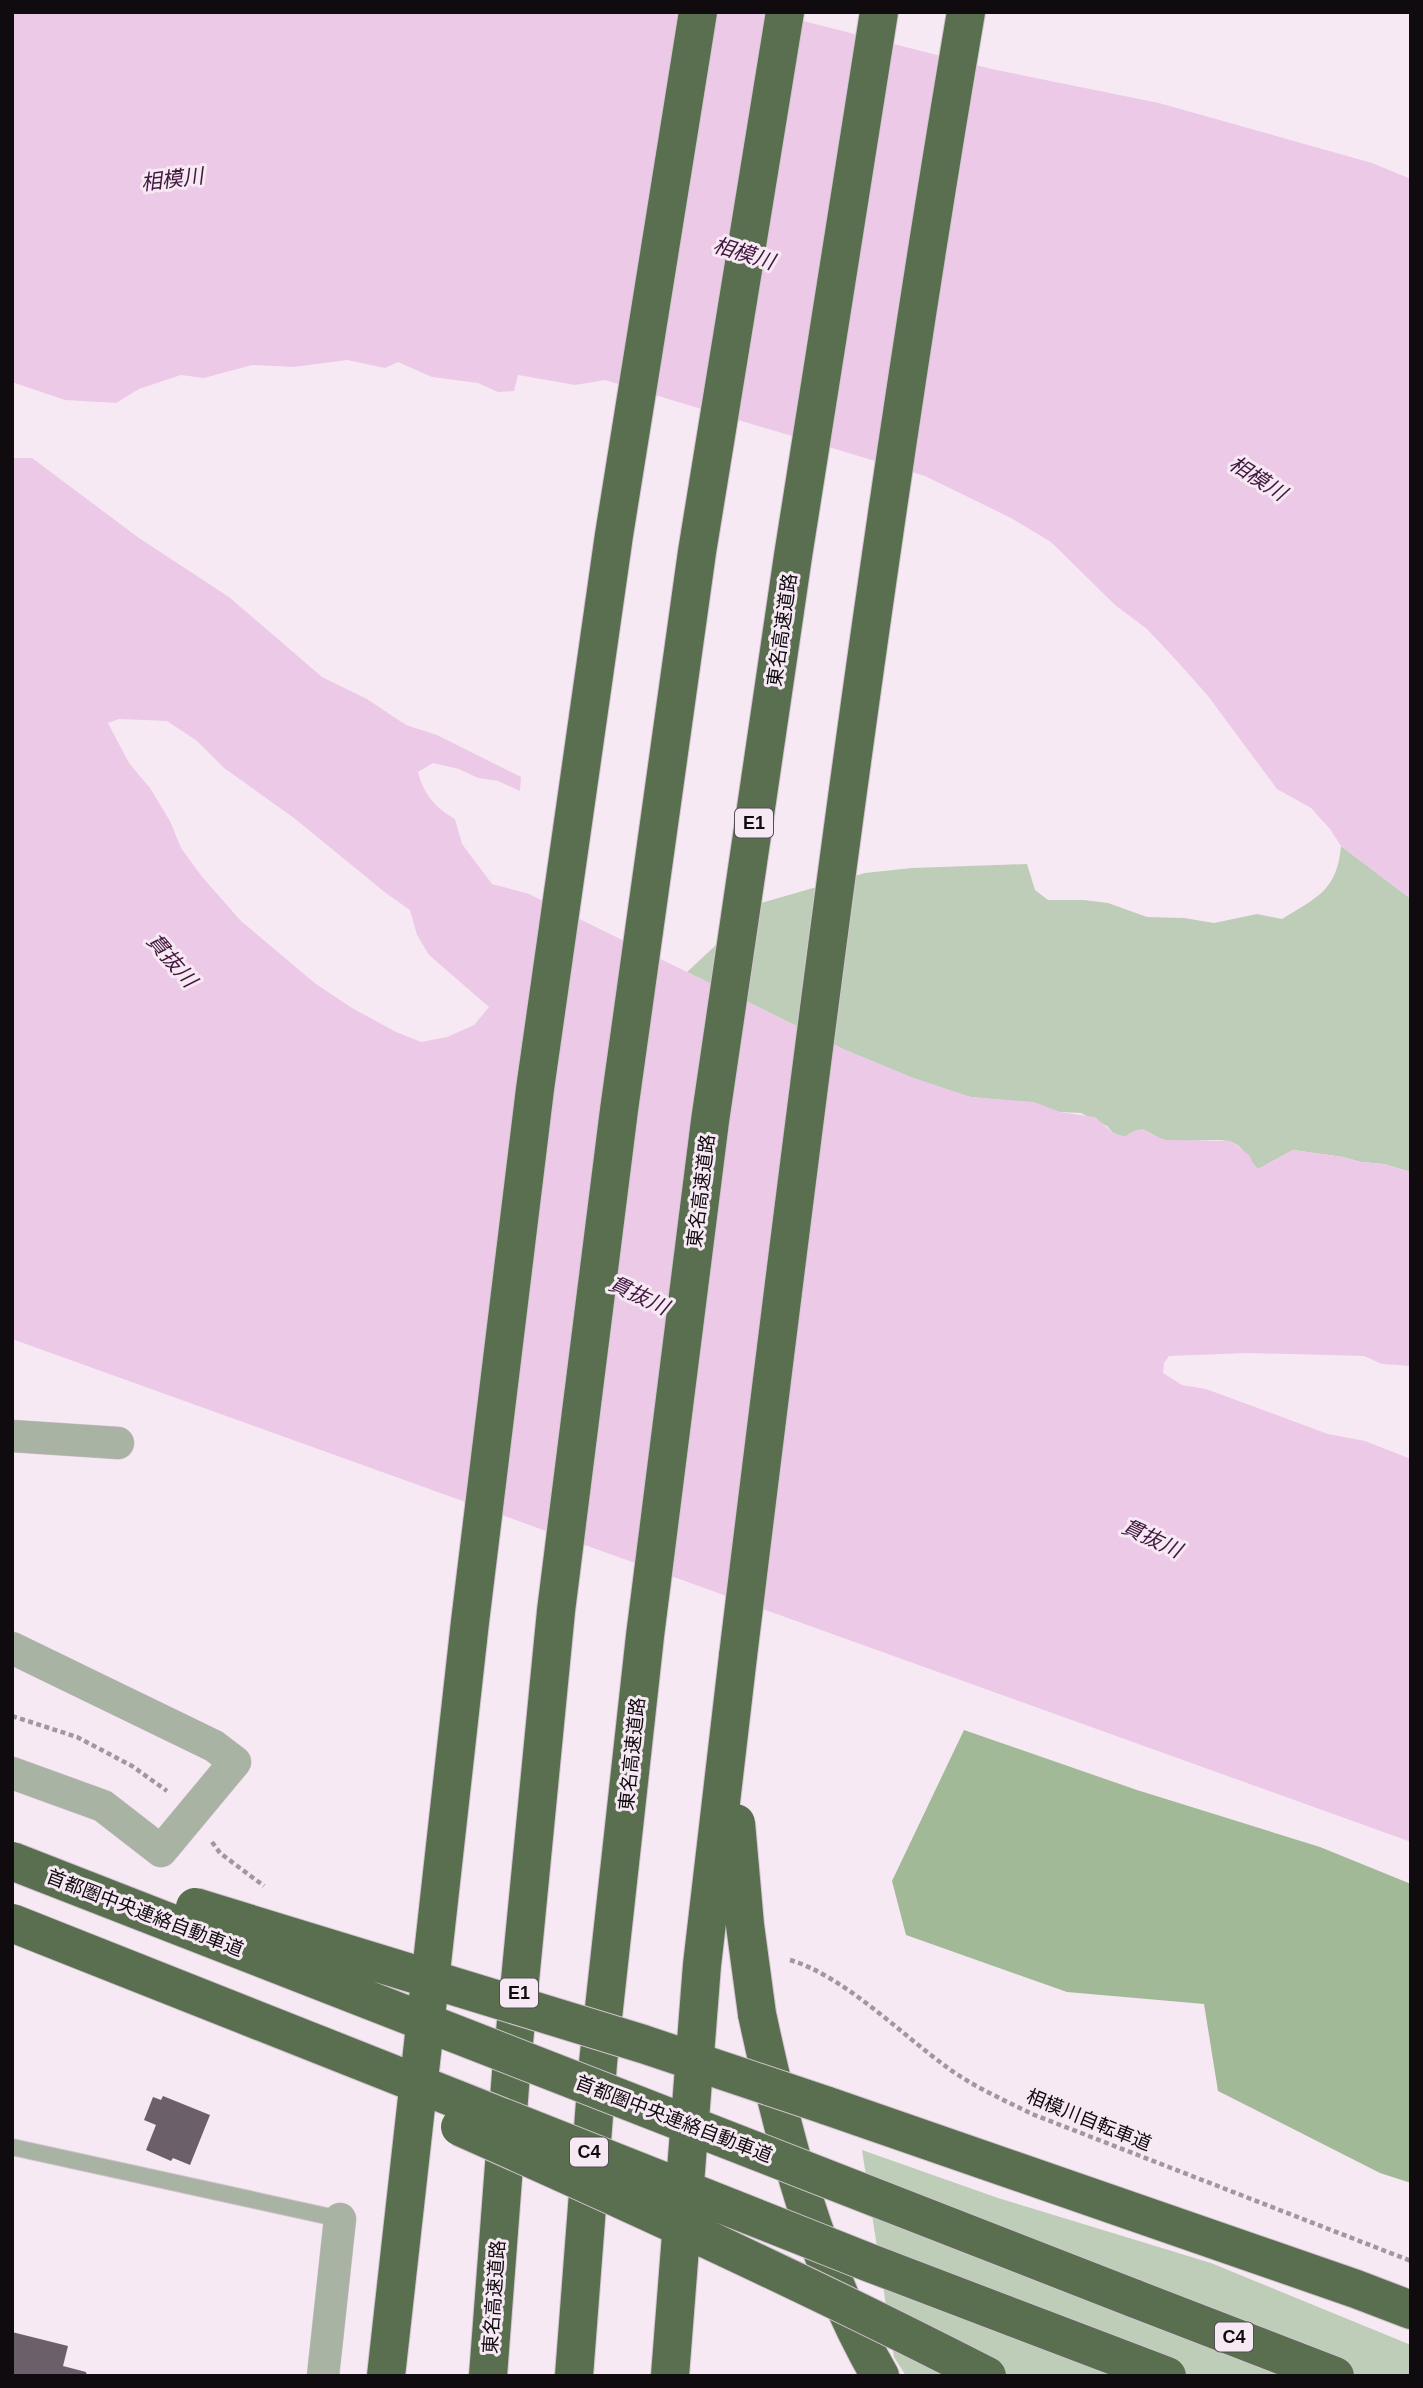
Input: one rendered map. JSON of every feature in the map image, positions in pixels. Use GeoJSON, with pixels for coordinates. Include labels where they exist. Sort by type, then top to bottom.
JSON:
{"type":"FeatureCollection","features":[{"type":"Feature","properties":{"kind":"highway"},"geometry":{"type":"LineString","coordinates":[[386,2376],[470,1622],[535,1089],[612,549],[698,12]]}},
{"type":"Feature","properties":{"kind":"highway","name":"東名高速道路"},"geometry":{"type":"LineString","coordinates":[[488,2376],[511,2073],[556,1611],[619,1110],[697,552],[785,12]]}},
{"type":"Feature","properties":{"kind":"highway","name":"東名高速道路"},"geometry":{"type":"LineString","coordinates":[[574,2376],[598,2063],[645,1636],[710,1121],[793,556],[879,12]]}},
{"type":"Feature","properties":{"kind":"highway"},"geometry":{"type":"LineString","coordinates":[[670,2376],[702,1965],[801,1134],[875,590],[967,12]]}},
{"type":"Feature","properties":{"kind":"highway"},"geometry":{"type":"LineString","coordinates":[[738,1656],[734,1772],[737,1852],[757,2014],[778,2113],[804,2203],[832,2283],[880,2376]]}},
{"type":"Feature","properties":{"kind":"highway"},"geometry":{"type":"LineString","coordinates":[[12,1851],[656,2049],[1356,2289],[1411,2311]]}},
{"type":"Feature","properties":{"kind":"highway","name":"首都圏中央連絡自動車道"},"geometry":{"type":"LineString","coordinates":[[12,1861],[1335,2376]]}},
{"type":"Feature","properties":{"kind":"highway","name":"C4"},"geometry":{"type":"LineString","coordinates":[[12,1923],[870,2263],[1167,2376]]}},
{"type":"Feature","properties":{"kind":"highway"},"geometry":{"type":"LineString","coordinates":[[12,1940],[456,2125],[615,2196],[867,2314],[987,2376]]}},
{"type":"Feature","properties":{"kind":"street"},"geometry":{"type":"LineString","coordinates":[[12,1436],[64,1437],[118,1443]]}},
{"type":"Feature","properties":{"kind":"street"},"geometry":{"type":"LineString","coordinates":[[12,1648],[214,1746],[235,1762],[161,1851],[103,1806],[12,1773]]}},
{"type":"Feature","properties":{"kind":"street"},"geometry":{"type":"LineString","coordinates":[[323,2376],[341,2219]]}},
{"type":"Feature","properties":{"kind":"lane"},"geometry":{"type":"LineString","coordinates":[[12,2147],[341,2219]]}},
{"type":"Feature","properties":{"kind":"path","name":"相模川自転車道"},"geometry":{"type":"LineString","coordinates":[[783,1958],[811,1966],[836,1981],[949,2069],[977,2087],[1032,2114],[1411,2261]]}},
{"type":"Feature","properties":{"kind":"green space"},"geometry":{"type":"Polygon","coordinates":[[[1341,846],[1411,899],[1411,1172],[1384,1164],[1293,1150],[1258,1169],[1243,1150],[1231,1142],[1172,1141],[1143,1130],[1132,1132],[1125,1137],[1113,1133],[1107,1126],[1081,1113],[970,1097],[913,1078],[845,1050],[687,972],[761,903],[865,873],[912,868],[1027,864],[1035,890],[1048,900],[1108,903],[1147,917],[1184,918],[1214,923],[1257,914],[1282,919],[1315,898],[1330,883],[1339,861],[1341,846]]]}},
{"type":"Feature","properties":{"kind":"green space"},"geometry":{"type":"Polygon","coordinates":[[[964,1730],[1137,1790],[1320,1847],[1411,1884],[1411,2183],[1380,2173],[1218,2091],[1204,2004],[1067,1992],[906,1935],[892,1881],[964,1730]]]}},
{"type":"Feature","properties":{"kind":"green space"},"geometry":{"type":"Polygon","coordinates":[[[862,2150],[998,2198],[1211,2263],[1411,2345],[1411,2376],[906,2376],[894,2357],[862,2150]]]}},
{"type":"Feature","properties":{"kind":"water","name":"相模川"},"geometry":{"type":"Polygon","coordinates":[[[12,12],[768,12],[992,69],[1159,103],[1372,163],[1411,179],[1411,899],[1341,846],[1311,808],[1277,789],[1208,696],[1176,660],[1147,629],[1115,605],[1051,542],[1011,518],[925,476],[605,380],[575,385],[518,375],[514,391],[498,392],[478,383],[432,377],[398,362],[385,368],[347,360],[294,367],[252,365],[204,378],[181,375],[139,389],[116,403],[65,400],[12,382],[12,12]]]}},
{"type":"Feature","properties":{"kind":"water","name":"貫抜川"},"geometry":{"type":"Polygon","coordinates":[[[12,458],[32,458],[139,538],[229,597],[322,677],[367,699],[406,725],[437,735],[521,777],[520,791],[498,781],[478,778],[459,769],[433,763],[418,772],[431,800],[455,819],[462,844],[492,884],[529,894],[845,1050],[913,1078],[970,1097],[1034,1102],[1060,1112],[1095,1117],[1113,1133],[1125,1137],[1143,1129],[1164,1140],[1231,1141],[1250,1156],[1258,1169],[1293,1150],[1384,1164],[1411,1172],[1411,1366],[1382,1364],[1364,1356],[1247,1353],[1169,1356],[1164,1363],[1163,1373],[1182,1385],[1206,1389],[1328,1434],[1365,1441],[1411,1459],[1411,1842],[12,1339],[12,458]],[[119,719],[108,723],[129,763],[150,788],[170,821],[181,848],[241,921],[316,984],[396,1032],[421,1042],[447,1037],[474,1025],[489,1007],[429,955],[417,935],[410,910],[294,818],[224,768],[197,741],[167,721],[119,719]]]}},
{"type":"Feature","properties":{"kind":"building"},"geometry":{"type":"Polygon","coordinates":[[[163,2096],[210,2115],[190,2165],[173,2158],[171,2161],[146,2150],[156,2125],[144,2120],[153,2097],[161,2100],[163,2096]]]}},
{"type":"Feature","properties":{"kind":"building"},"geometry":{"type":"Polygon","coordinates":[[[12,2332],[68,2346],[63,2366],[86,2372],[87,2376],[12,2376],[12,2332]]]}}]}
